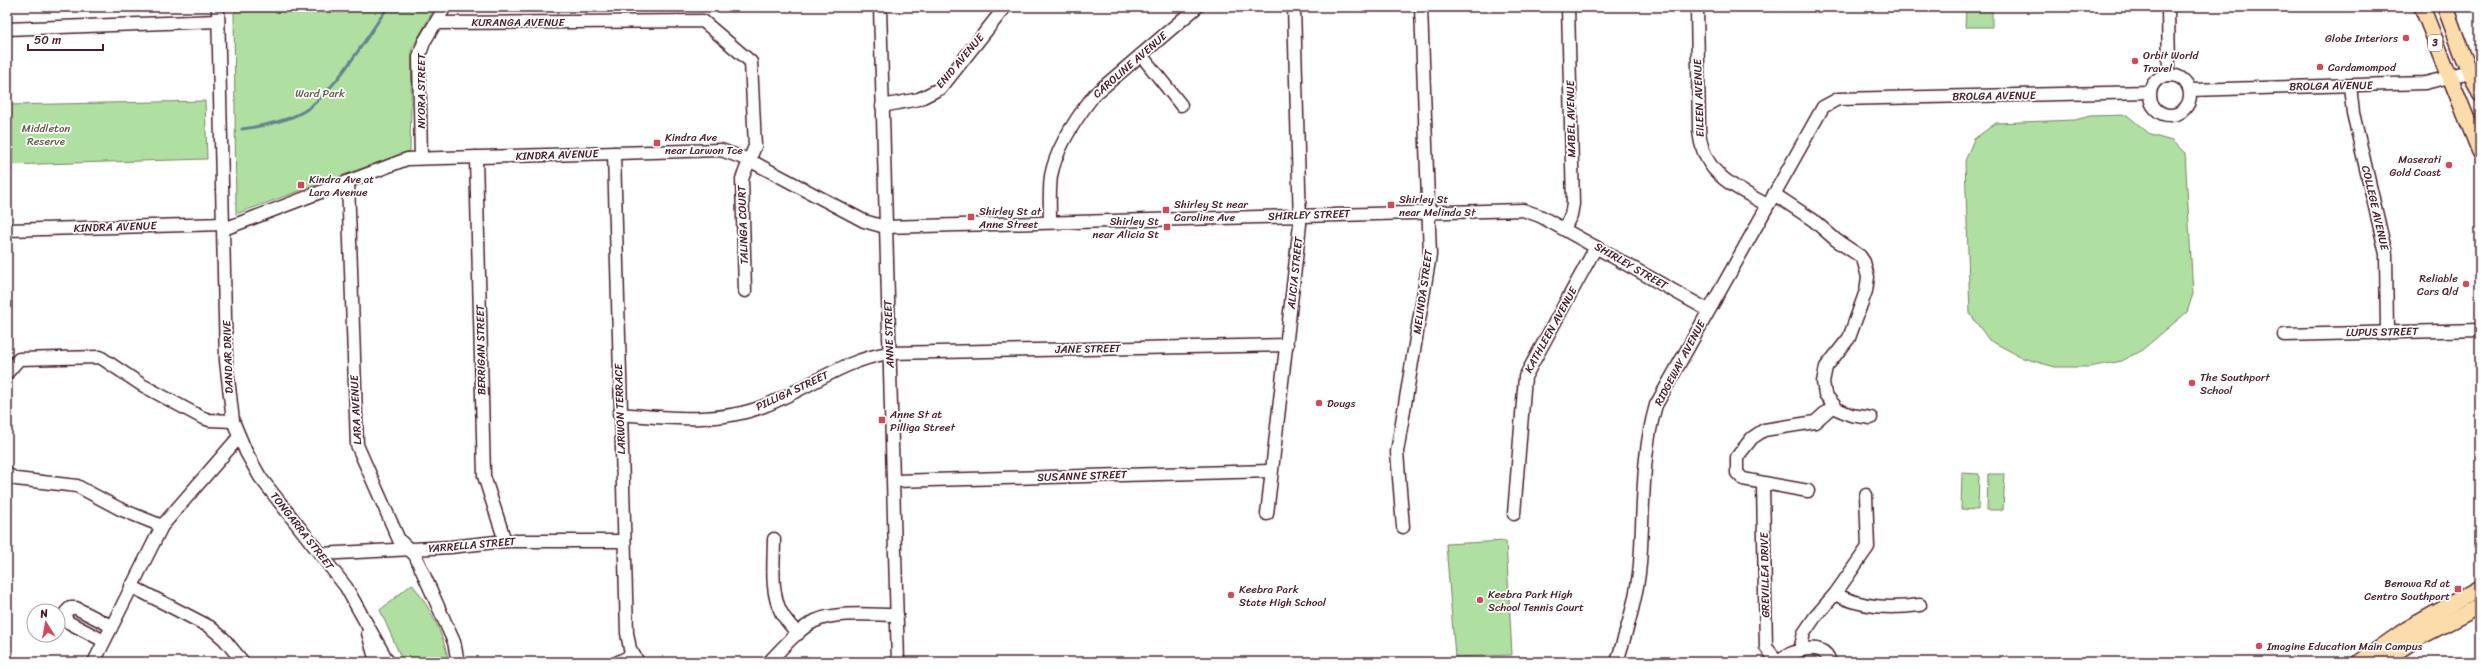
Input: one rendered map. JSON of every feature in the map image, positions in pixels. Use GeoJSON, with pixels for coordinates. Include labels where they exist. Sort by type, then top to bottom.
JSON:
{"type":"FeatureCollection","features":[{"type":"Feature","properties":{"kind":"main road","name":"3"},"geometry":{"type":"LineString","coordinates":[[2422,7],[2480,152]]}},
{"type":"Feature","properties":{"kind":"main road","name":"3"},"geometry":{"type":"LineString","coordinates":[[2446,7],[2470,72],[2480,94]]}},
{"type":"Feature","properties":{"kind":"main road"},"geometry":{"type":"LineString","coordinates":[[2360,662],[2407,629],[2480,588]]}},
{"type":"Feature","properties":{"kind":"main road"},"geometry":{"type":"LineString","coordinates":[[2381,662],[2418,638],[2480,606]]}},
{"type":"Feature","properties":{"kind":"street","name":"DANDAR DRIVE"},"geometry":{"type":"LineString","coordinates":[[218,7],[226,362],[233,421],[239,437]]}},
{"type":"Feature","properties":{"kind":"street","name":"NYORA STREET"},"geometry":{"type":"LineString","coordinates":[[421,158],[419,57],[424,42],[445,7]]}},
{"type":"Feature","properties":{"kind":"street","name":"ANNE STREET"},"geometry":{"type":"LineString","coordinates":[[880,7],[898,662]]}},
{"type":"Feature","properties":{"kind":"street","name":"ENID AVENUE"},"geometry":{"type":"LineString","coordinates":[[882,106],[919,99],[941,88],[1005,7]]}},
{"type":"Feature","properties":{"kind":"street","name":"CAROLINE AVENUE"},"geometry":{"type":"LineString","coordinates":[[1050,222],[1051,175],[1072,128],[1094,95],[1197,7]]}},
{"type":"Feature","properties":{"kind":"street","name":"ALICIA STREET"},"geometry":{"type":"LineString","coordinates":[[1267,514],[1287,346],[1300,216],[1294,7]]}},
{"type":"Feature","properties":{"kind":"street","name":"MELINDA STREET"},"geometry":{"type":"LineString","coordinates":[[1403,527],[1397,452],[1427,275],[1430,211],[1421,7]]}},
{"type":"Feature","properties":{"kind":"street","name":"MABEL AVENUE"},"geometry":{"type":"LineString","coordinates":[[1564,229],[1572,214],[1573,204],[1568,7]]}},
{"type":"Feature","properties":{"kind":"street","name":"EILEEN AVENUE"},"geometry":{"type":"LineString","coordinates":[[1697,7],[1699,129],[1702,148],[1712,167],[1726,182],[1767,205]]}},
{"type":"Feature","properties":{"kind":"street"},"geometry":{"type":"LineString","coordinates":[[2168,7],[2169,74]]}},
{"type":"Feature","properties":{"kind":"street"},"geometry":{"type":"LineString","coordinates":[[7,29],[218,21]]}},
{"type":"Feature","properties":{"kind":"street","name":"KURANGA AVENUE"},"geometry":{"type":"LineString","coordinates":[[436,23],[703,21],[751,62],[755,146],[749,160]]}},
{"type":"Feature","properties":{"kind":"street"},"geometry":{"type":"LineString","coordinates":[[1141,55],[1181,105]]}},
{"type":"Feature","properties":{"kind":"street","name":"BROLGA AVENUE"},"geometry":{"type":"LineString","coordinates":[[2190,90],[2426,83],[2450,79],[2470,72]]}},
{"type":"Feature","properties":{"kind":"street"},"geometry":{"type":"LineString","coordinates":[[2169,74],[2180,77],[2190,90],[2190,97],[2186,107],[2172,114],[2166,114],[2156,109],[2150,99],[2150,92],[2158,78],[2169,74]]}},
{"type":"Feature","properties":{"kind":"street","name":"COLLEGE AVENUE"},"geometry":{"type":"LineString","coordinates":[[2350,86],[2354,113],[2386,254],[2387,332]]}},
{"type":"Feature","properties":{"kind":"street","name":"BROLGA AVENUE"},"geometry":{"type":"LineString","coordinates":[[1838,99],[2150,92]]}},
{"type":"Feature","properties":{"kind":"street","name":"RIDGEWAY AVENUE"},"geometry":{"type":"LineString","coordinates":[[1617,662],[1636,593],[1652,416],[1667,382],[1824,107],[1838,99]]}},
{"type":"Feature","properties":{"kind":"street","name":"KINDRA AVENUE"},"geometry":{"type":"LineString","coordinates":[[7,230],[224,227],[407,159],[722,150],[749,160],[851,215],[885,227]]}},
{"type":"Feature","properties":{"kind":"street","name":"LARWON TERRACE"},"geometry":{"type":"LineString","coordinates":[[614,153],[619,414],[627,633],[635,658]]}},
{"type":"Feature","properties":{"kind":"street","name":"BERRIGAN STREET"},"geometry":{"type":"LineString","coordinates":[[476,157],[484,476],[505,541]]}},
{"type":"Feature","properties":{"kind":"street","name":"TALINGA COURT"},"geometry":{"type":"LineString","coordinates":[[745,291],[742,179],[749,160]]}},
{"type":"Feature","properties":{"kind":"street","name":"LARA AVENUE"},"geometry":{"type":"LineString","coordinates":[[348,182],[357,445],[400,540],[415,555],[454,642],[458,662]]}},
{"type":"Feature","properties":{"kind":"street"},"geometry":{"type":"LineString","coordinates":[[1774,194],[1814,220],[1836,240],[1860,256],[1864,262],[1868,277],[1866,291],[1849,338],[1826,367],[1823,375],[1825,394],[1834,405],[1850,415],[1871,418]]}},
{"type":"Feature","properties":{"kind":"street","name":"SHIRLEY STREET"},"geometry":{"type":"LineString","coordinates":[[885,227],[1430,211],[1523,210],[1535,213],[1708,310]]}},
{"type":"Feature","properties":{"kind":"street","name":"KATHLEEN AVENUE"},"geometry":{"type":"LineString","coordinates":[[1514,514],[1525,377],[1596,246]]}},
{"type":"Feature","properties":{"kind":"street","name":"LUPUS STREET"},"geometry":{"type":"LineString","coordinates":[[2284,335],[2480,330]]}},
{"type":"Feature","properties":{"kind":"street","name":"JANE STREET"},"geometry":{"type":"LineString","coordinates":[[890,353],[1287,346]]}},
{"type":"Feature","properties":{"kind":"street","name":"PILLIGA STREET"},"geometry":{"type":"LineString","coordinates":[[619,414],[682,417],[736,415],[764,406],[846,366],[890,353]]}},
{"type":"Feature","properties":{"kind":"street"},"geometry":{"type":"LineString","coordinates":[[7,373],[19,359],[100,357],[142,385],[201,417],[210,420],[233,421]]}},
{"type":"Feature","properties":{"kind":"street"},"geometry":{"type":"LineString","coordinates":[[1808,490],[1749,482],[1737,473],[1737,458],[1745,445],[1764,430],[1815,422],[1834,405]]}},
{"type":"Feature","properties":{"kind":"street"},"geometry":{"type":"LineString","coordinates":[[94,662],[162,526],[239,437]]}},
{"type":"Feature","properties":{"kind":"street","name":"TONGARRA STREET"},"geometry":{"type":"LineString","coordinates":[[239,437],[260,477],[346,587],[388,662]]}},
{"type":"Feature","properties":{"kind":"street","name":"SUSANNE STREET"},"geometry":{"type":"LineString","coordinates":[[894,481],[1271,471]]}},
{"type":"Feature","properties":{"kind":"street"},"geometry":{"type":"LineString","coordinates":[[7,474],[16,479],[77,486],[120,509],[162,526]]}},
{"type":"Feature","properties":{"kind":"street","name":"GREVILLEA DRIVE"},"geometry":{"type":"LineString","coordinates":[[1763,484],[1766,648],[1776,662]]}},
{"type":"Feature","properties":{"kind":"street"},"geometry":{"type":"LineString","coordinates":[[1800,650],[1804,633],[1835,594],[1868,547],[1866,495]]}},
{"type":"Feature","properties":{"kind":"street"},"geometry":{"type":"LineString","coordinates":[[774,539],[774,592],[781,614],[798,634]]}},
{"type":"Feature","properties":{"kind":"street","name":"YARRELLA STREET"},"geometry":{"type":"LineString","coordinates":[[320,554],[505,541],[624,541]]}},
{"type":"Feature","properties":{"kind":"street"},"geometry":{"type":"LineString","coordinates":[[131,586],[210,627],[224,639],[243,662]]}},
{"type":"Feature","properties":{"kind":"street"},"geometry":{"type":"LineString","coordinates":[[1835,594],[1849,601],[1873,607],[1920,605]]}},
{"type":"Feature","properties":{"kind":"street"},"geometry":{"type":"LineString","coordinates":[[104,641],[68,622],[65,617],[66,612],[70,608],[76,608],[112,626]]}},
{"type":"Feature","properties":{"kind":"street"},"geometry":{"type":"LineString","coordinates":[[769,662],[798,634],[815,621],[834,617],[897,615]]}},
{"type":"Feature","properties":{"kind":"street","name":"TONGARRA STREET"},"geometry":{"type":"LineString","coordinates":[[366,624],[376,662]]}},
{"type":"Feature","properties":{"kind":"street"},"geometry":{"type":"LineString","coordinates":[[1776,662],[1800,650],[1814,649],[1821,651],[1830,662]]}},
{"type":"Feature","properties":{"kind":"street"},"geometry":{"type":"LineString","coordinates":[[618,662],[635,658]]}},
{"type":"Feature","properties":{"kind":"green space","name":"Ward Park"},"geometry":{"type":"Polygon","coordinates":[[[240,7],[435,7],[412,49],[410,151],[236,214],[234,13],[240,7]]]}},
{"type":"Feature","properties":{"kind":"green space"},"geometry":{"type":"Polygon","coordinates":[[[1963,7],[1992,7],[1992,27],[1965,27],[1966,10],[1963,7]]]}},
{"type":"Feature","properties":{"kind":"green space","name":"Middleton Reserve"},"geometry":{"type":"Polygon","coordinates":[[[205,101],[207,159],[7,165],[7,105],[205,101]]]}},
{"type":"Feature","properties":{"kind":"green space"},"geometry":{"type":"Polygon","coordinates":[[[2127,115],[2151,135],[2172,141],[2185,153],[2193,294],[2187,312],[2142,350],[2122,361],[2089,367],[2055,367],[2023,358],[1989,340],[1970,314],[1965,161],[1974,139],[1996,123],[2075,120],[2090,116],[2127,115]]]}},
{"type":"Feature","properties":{"kind":"green space"},"geometry":{"type":"Polygon","coordinates":[[[1962,473],[1979,474],[1978,510],[1961,509],[1962,473]]]}},
{"type":"Feature","properties":{"kind":"green space"},"geometry":{"type":"Polygon","coordinates":[[[1988,474],[2005,474],[2003,510],[1987,510],[1988,474]]]}},
{"type":"Feature","properties":{"kind":"green space","name":"Keebra Park High School Tennis Court"},"geometry":{"type":"Polygon","coordinates":[[[1506,541],[1512,655],[1455,657],[1446,544],[1506,541]]]}},
{"type":"Feature","properties":{"kind":"green space"},"geometry":{"type":"Polygon","coordinates":[[[412,584],[425,602],[435,621],[449,662],[403,662],[380,610],[412,584]]]}},
{"type":"Feature","properties":{"kind":"waterway"},"geometry":{"type":"LineString","coordinates":[[242,129],[285,120],[302,113],[321,98],[342,74],[388,7]]}},
{"type":"Feature","properties":{"kind":"place","name":"Globe Interiors"},"geometry":{"type":"Point","coordinates":[2406,38]}},
{"type":"Feature","properties":{"kind":"place","name":"Orbit World Travel"},"geometry":{"type":"Point","coordinates":[2135,61]}},
{"type":"Feature","properties":{"kind":"place","name":"Cardamompod"},"geometry":{"type":"Point","coordinates":[2320,67]}},
{"type":"Feature","properties":{"kind":"place","name":"Kindra Ave near Larwon Tce"},"geometry":{"type":"Point","coordinates":[657,143]}},
{"type":"Feature","properties":{"kind":"place","name":"Maserati Gold Coast"},"geometry":{"type":"Point","coordinates":[2449,165]}},
{"type":"Feature","properties":{"kind":"place","name":"Kindra Ave at Lara Avenue"},"geometry":{"type":"Point","coordinates":[301,185]}},
{"type":"Feature","properties":{"kind":"place","name":"Shirley St near Melinda St"},"geometry":{"type":"Point","coordinates":[1391,205]}},
{"type":"Feature","properties":{"kind":"place","name":"Shirley St near Caroline Ave"},"geometry":{"type":"Point","coordinates":[1166,210]}},
{"type":"Feature","properties":{"kind":"place","name":"Shirley St at Anne Street"},"geometry":{"type":"Point","coordinates":[971,217]}},
{"type":"Feature","properties":{"kind":"place","name":"Shirley St near Alicia St"},"geometry":{"type":"Point","coordinates":[1167,227]}},
{"type":"Feature","properties":{"kind":"place","name":"Reliable Cars Qld"},"geometry":{"type":"Point","coordinates":[2466,284]}},
{"type":"Feature","properties":{"kind":"place","name":"The Southport School"},"geometry":{"type":"Point","coordinates":[2192,383]}},
{"type":"Feature","properties":{"kind":"place","name":"Dougs"},"geometry":{"type":"Point","coordinates":[1319,403]}},
{"type":"Feature","properties":{"kind":"place","name":"Anne St at Pilliga Street"},"geometry":{"type":"Point","coordinates":[882,420]}},
{"type":"Feature","properties":{"kind":"place","name":"Benowa Rd at Centro Southport"},"geometry":{"type":"Point","coordinates":[2458,589]}},
{"type":"Feature","properties":{"kind":"place","name":"Keebra Park State High School"},"geometry":{"type":"Point","coordinates":[1231,595]}},
{"type":"Feature","properties":{"kind":"place","name":"Keebra Park High School Tennis Court"},"geometry":{"type":"Point","coordinates":[1480,600]}},
{"type":"Feature","properties":{"kind":"place","name":"Imagine Education Main Campus"},"geometry":{"type":"Point","coordinates":[2259,646]}}]}
